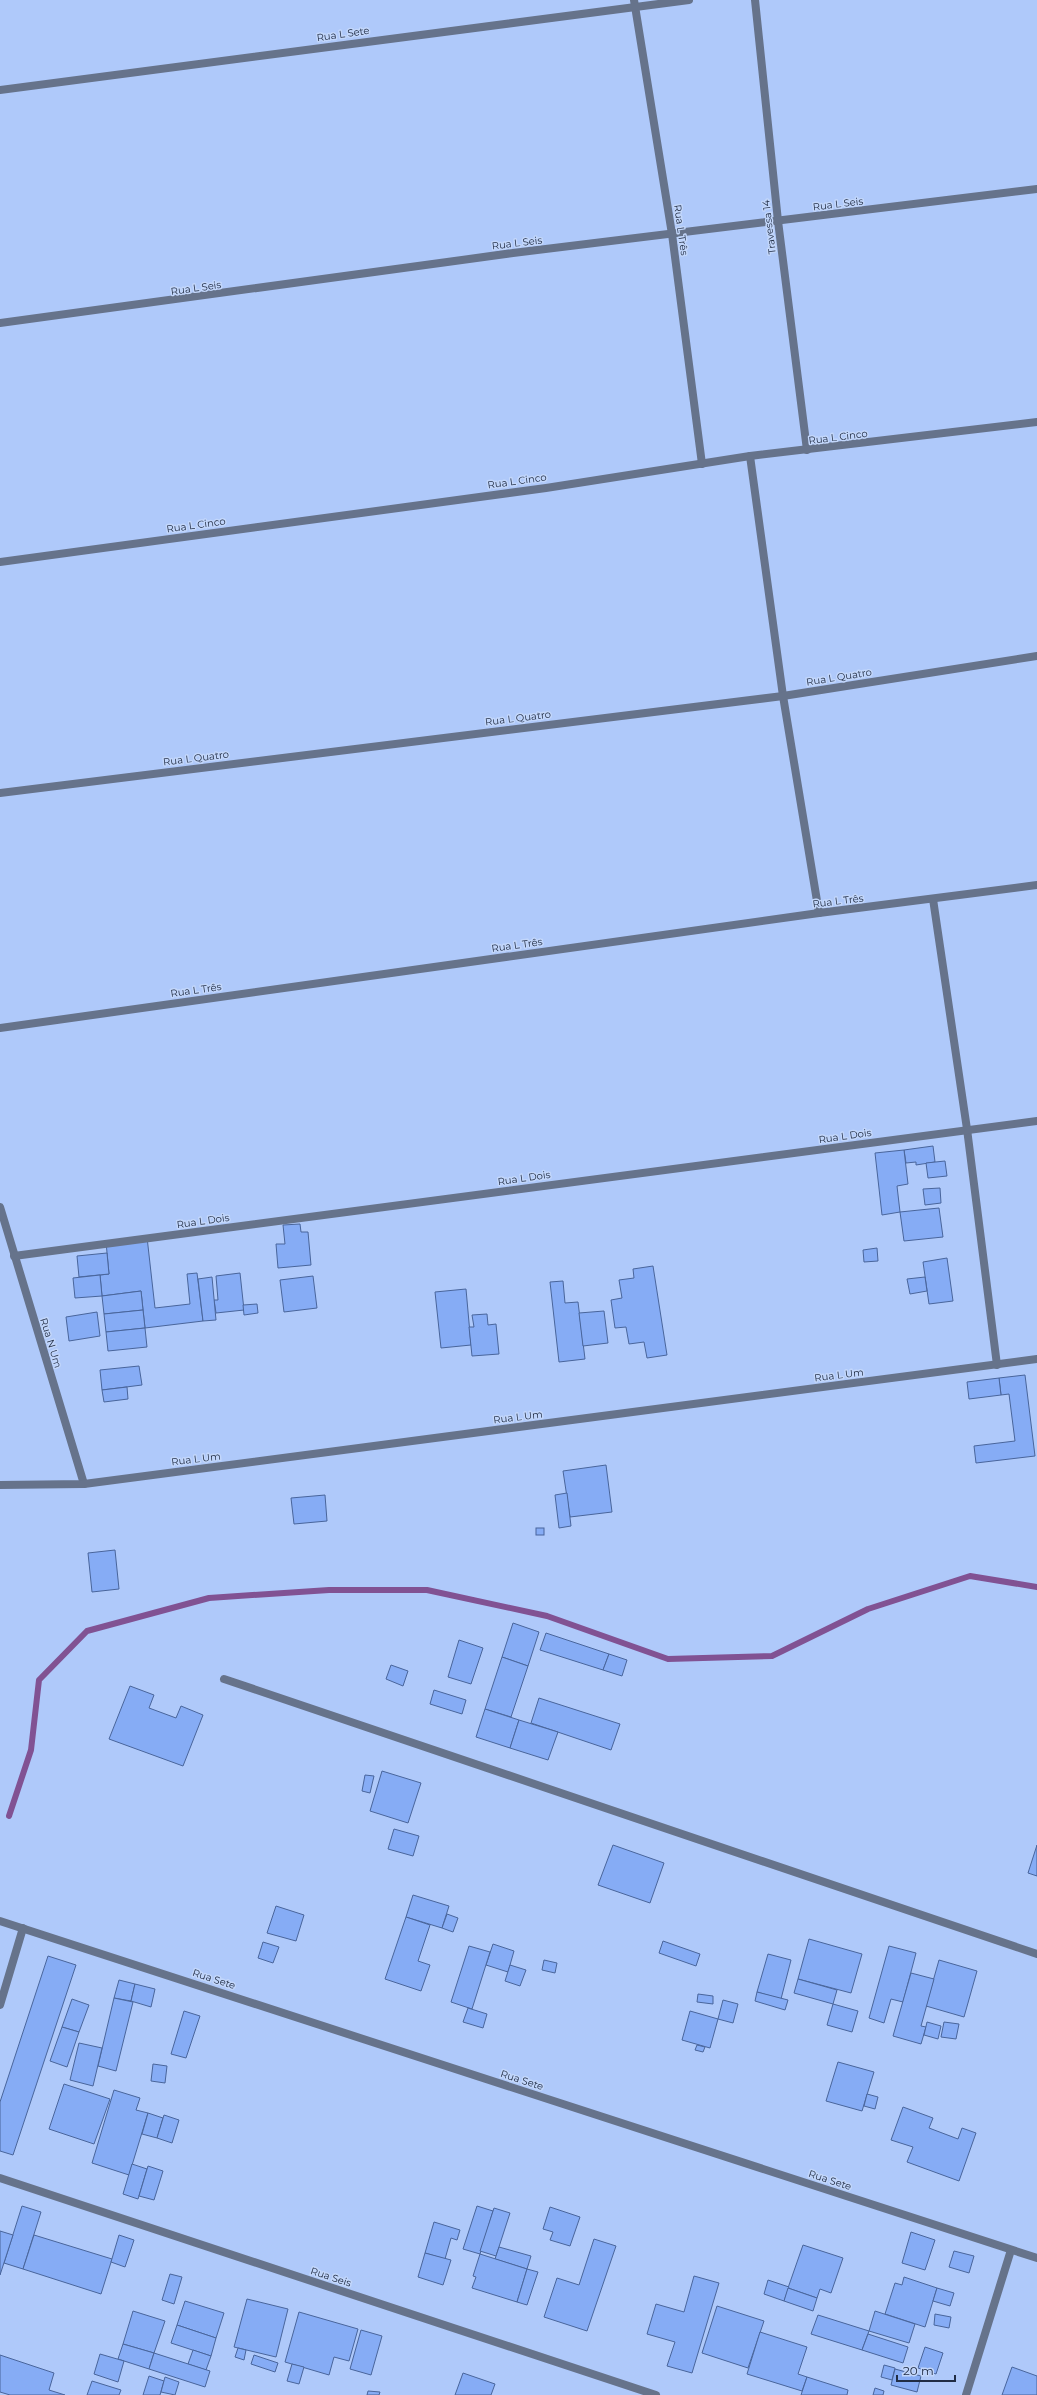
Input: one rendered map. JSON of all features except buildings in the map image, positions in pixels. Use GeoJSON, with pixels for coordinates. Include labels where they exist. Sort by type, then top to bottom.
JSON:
{"type":"FeatureCollection","features":[{"type":"Feature","properties":{"kind":"street","name":"Rua L Sete"},"geometry":{"type":"LineString","coordinates":[[0,90],[634,3],[689,0]]}},
{"type":"Feature","properties":{"kind":"street","name":"Travessa 14"},"geometry":{"type":"LineString","coordinates":[[755,0],[778,221],[807,450]]}},
{"type":"Feature","properties":{"kind":"street","name":"Rua L Três"},"geometry":{"type":"LineString","coordinates":[[634,3],[672,234],[702,464]]}},
{"type":"Feature","properties":{"kind":"street","name":"Rua L Seis"},"geometry":{"type":"LineString","coordinates":[[0,323],[513,253],[1037,189]]}},
{"type":"Feature","properties":{"kind":"street","name":"Rua L Cinco"},"geometry":{"type":"LineString","coordinates":[[0,562],[702,464],[750,456],[1037,422]]}},
{"type":"Feature","properties":{"kind":"street"},"geometry":{"type":"LineString","coordinates":[[750,456],[783,696],[818,913]]}},
{"type":"Feature","properties":{"kind":"street","name":"Rua L Quatro"},"geometry":{"type":"LineString","coordinates":[[0,793],[783,696],[1037,656]]}},
{"type":"Feature","properties":{"kind":"street","name":"Rua L Três"},"geometry":{"type":"LineString","coordinates":[[0,1028],[818,913],[1037,885]]}},
{"type":"Feature","properties":{"kind":"street"},"geometry":{"type":"LineString","coordinates":[[934,899],[967,1129],[997,1365]]}},
{"type":"Feature","properties":{"kind":"street","name":"Rua L Dois"},"geometry":{"type":"LineString","coordinates":[[14,1256],[967,1129],[1037,1121]]}},
{"type":"Feature","properties":{"kind":"street","name":"Rua N Um"},"geometry":{"type":"LineString","coordinates":[[0,1207],[84,1484]]}},
{"type":"Feature","properties":{"kind":"street","name":"Rua L Um"},"geometry":{"type":"LineString","coordinates":[[0,1485],[84,1484],[1037,1359]]}},
{"type":"Feature","properties":{"kind":"street"},"geometry":{"type":"LineString","coordinates":[[224,1679],[1037,1954]]}},
{"type":"Feature","properties":{"kind":"street","name":"Rua Sete"},"geometry":{"type":"LineString","coordinates":[[0,1921],[1037,2258]]}},
{"type":"Feature","properties":{"kind":"street"},"geometry":{"type":"LineString","coordinates":[[0,2005],[23,1928]]}},
{"type":"Feature","properties":{"kind":"street","name":"Rua Seis"},"geometry":{"type":"LineString","coordinates":[[0,2178],[656,2395]]}},
{"type":"Feature","properties":{"kind":"street"},"geometry":{"type":"LineString","coordinates":[[966,2395],[1011,2250]]}},
{"type":"Feature","properties":{"kind":"waterway"},"geometry":{"type":"LineString","coordinates":[[9,1816],[31,1750],[39,1680],[87,1631],[209,1598],[329,1590],[427,1590],[547,1616],[668,1659],[772,1656],[868,1609],[970,1576],[1037,1587]]}}]}
